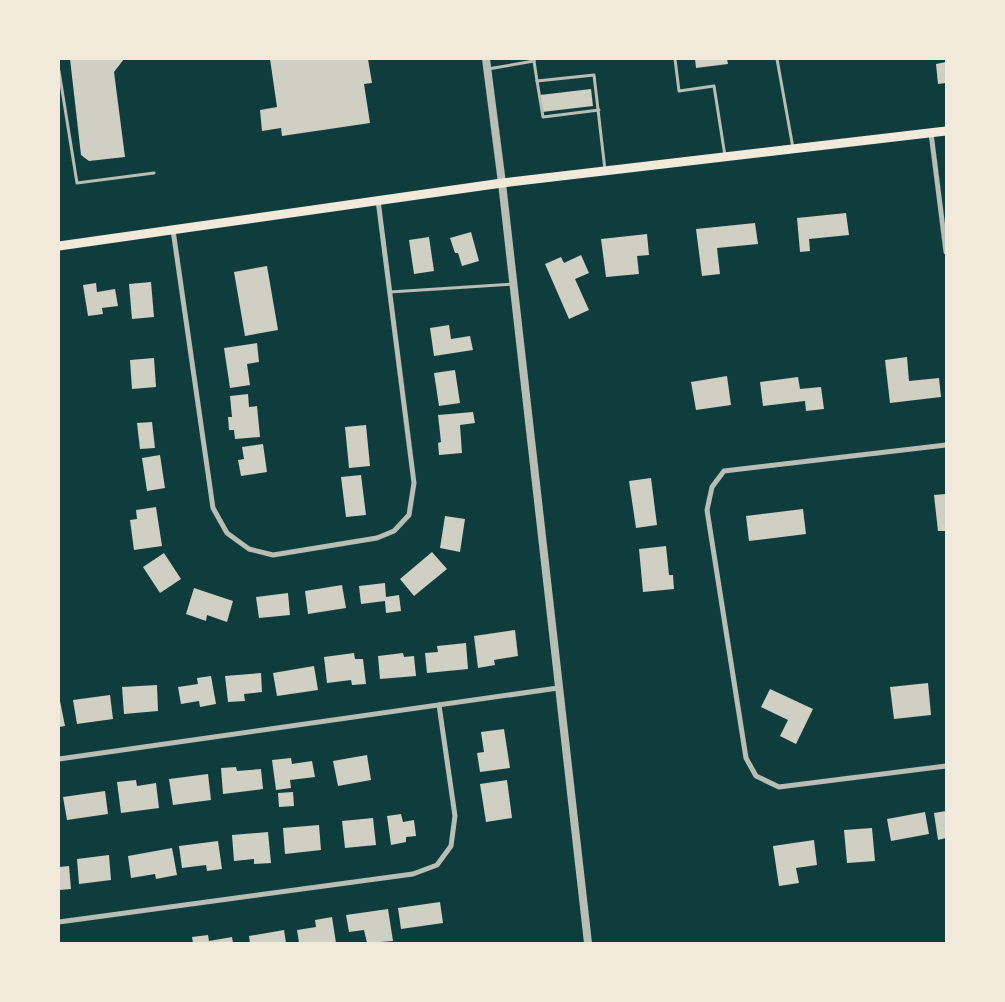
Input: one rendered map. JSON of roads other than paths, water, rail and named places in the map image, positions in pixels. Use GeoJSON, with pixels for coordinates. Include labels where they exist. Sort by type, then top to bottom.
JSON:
{"type":"FeatureCollection","features":[{"type":"Feature","properties":{"kind":"main road"},"geometry":{"type":"LineString","coordinates":[[59,246],[502,183],[946,131]]}},
{"type":"Feature","properties":{"kind":"street"},"geometry":{"type":"LineString","coordinates":[[486,59],[502,183],[588,943]]}},
{"type":"Feature","properties":{"kind":"street"},"geometry":{"type":"LineString","coordinates":[[931,133],[946,252]]}},
{"type":"Feature","properties":{"kind":"street"},"geometry":{"type":"LineString","coordinates":[[173,230],[212,508],[227,533],[248,549],[272,555],[377,538],[394,531],[409,515],[414,483],[378,200]]}},
{"type":"Feature","properties":{"kind":"street"},"geometry":{"type":"LineString","coordinates":[[946,445],[724,472],[712,486],[707,510],[746,758],[756,776],[779,787],[946,766]]}},
{"type":"Feature","properties":{"kind":"street"},"geometry":{"type":"LineString","coordinates":[[59,759],[558,688]]}},
{"type":"Feature","properties":{"kind":"street"},"geometry":{"type":"LineString","coordinates":[[59,922],[413,874],[437,866],[451,846],[455,816],[439,705]]}},
{"type":"Feature","properties":{"kind":"lane"},"geometry":{"type":"LineString","coordinates":[[675,59],[679,91],[714,86],[725,157]]}},
{"type":"Feature","properties":{"kind":"lane"},"geometry":{"type":"LineString","coordinates":[[776,59],[793,149]]}},
{"type":"Feature","properties":{"kind":"lane"},"geometry":{"type":"LineString","coordinates":[[487,69],[534,60],[542,117],[599,110]]}},
{"type":"Feature","properties":{"kind":"lane"},"geometry":{"type":"LineString","coordinates":[[59,71],[77,183],[154,173]]}},
{"type":"Feature","properties":{"kind":"lane"},"geometry":{"type":"LineString","coordinates":[[537,81],[594,75],[605,171]]}},
{"type":"Feature","properties":{"kind":"lane"},"geometry":{"type":"LineString","coordinates":[[390,292],[513,284]]}}]}
